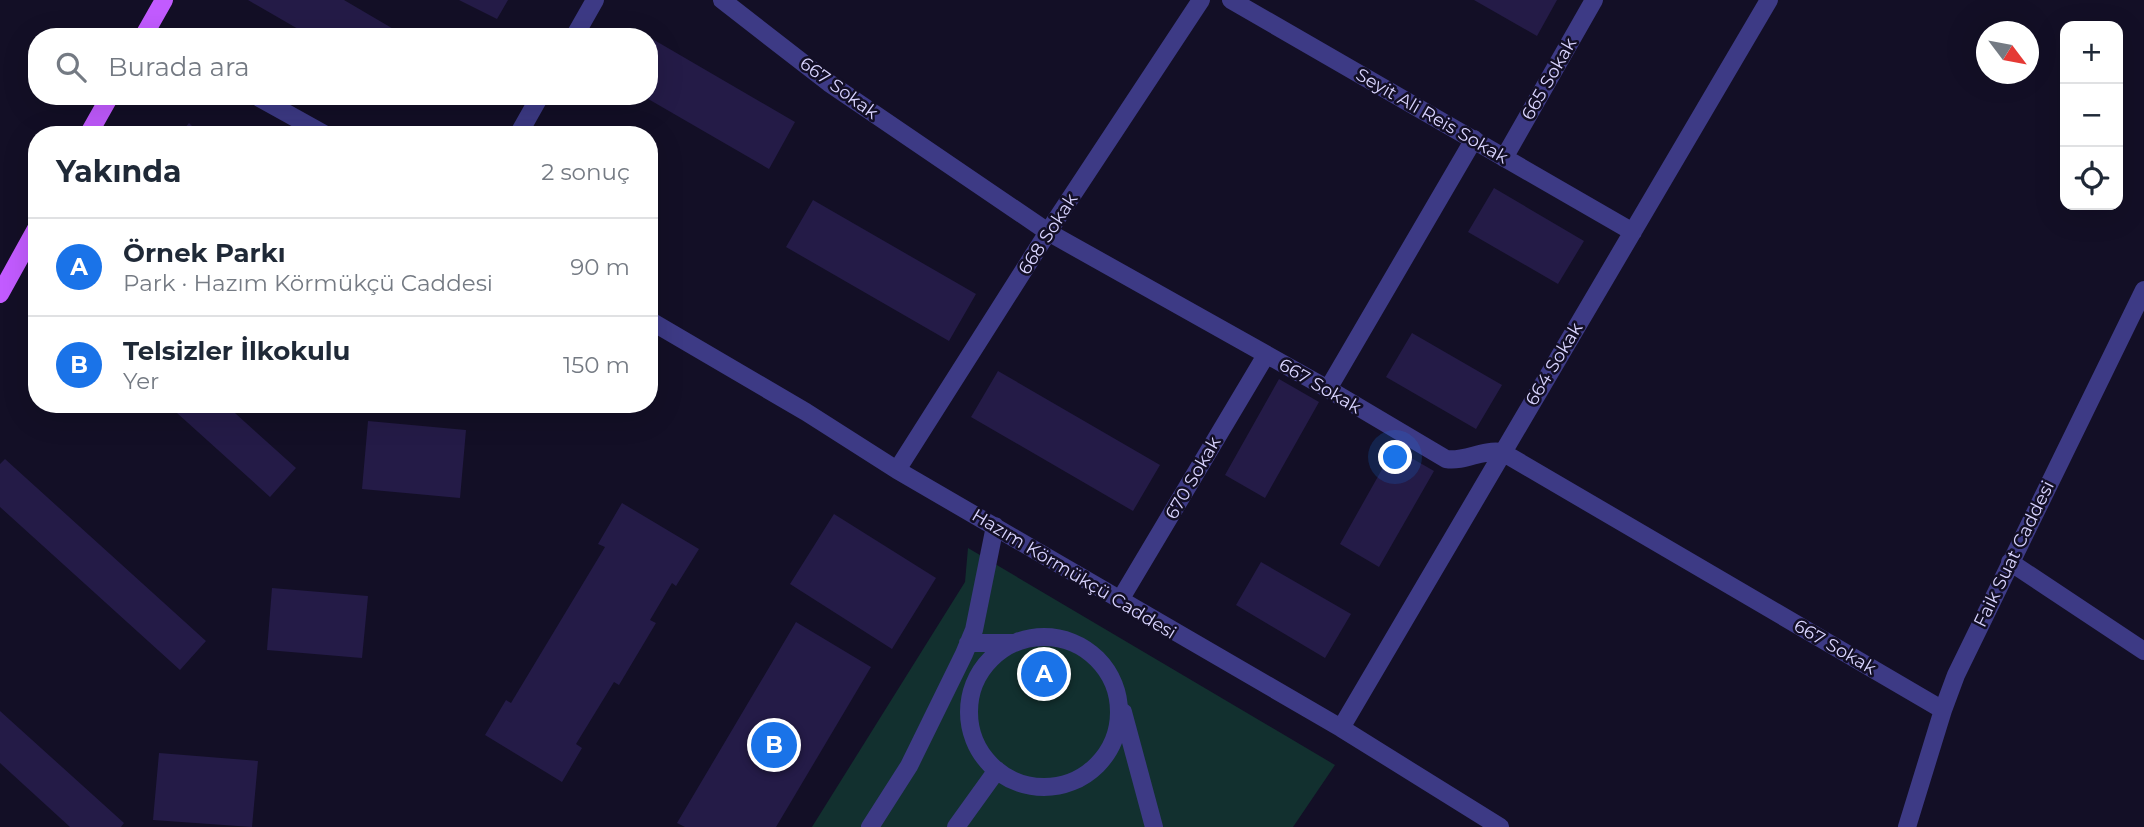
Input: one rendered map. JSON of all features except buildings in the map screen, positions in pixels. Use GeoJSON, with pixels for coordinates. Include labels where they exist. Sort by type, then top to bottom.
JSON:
{"type":"FeatureCollection","features":[{"type":"Feature","properties":{"kind":"main road"},"geometry":{"type":"LineString","coordinates":[[149,28],[164,0]]}},
{"type":"Feature","properties":{"kind":"main road"},"geometry":{"type":"LineString","coordinates":[[93,126],[105,105]]}},
{"type":"Feature","properties":{"kind":"main road"},"geometry":{"type":"LineString","coordinates":[[0,294],[28,243]]}},
{"type":"Feature","properties":{"kind":"street"},"geometry":{"type":"LineString","coordinates":[[579,28],[595,0]]}},
{"type":"Feature","properties":{"kind":"street","name":"667 Sokak"},"geometry":{"type":"LineString","coordinates":[[722,0],[829,83],[1048,232],[1328,389],[1446,459],[1492,451],[1502,452],[1943,710]]}},
{"type":"Feature","properties":{"kind":"street","name":"668 Sokak"},"geometry":{"type":"LineString","coordinates":[[897,470],[1048,232],[1201,0]]}},
{"type":"Feature","properties":{"kind":"street","name":"665 Sokak"},"geometry":{"type":"LineString","coordinates":[[1504,158],[1594,0]]}},
{"type":"Feature","properties":{"kind":"street","name":"664 Sokak"},"geometry":{"type":"LineString","coordinates":[[1341,728],[1769,0]]}},
{"type":"Feature","properties":{"kind":"street","name":"Seyit Ali Reis Sokak"},"geometry":{"type":"LineString","coordinates":[[1234,1],[1633,232]]}},
{"type":"Feature","properties":{"kind":"street"},"geometry":{"type":"LineString","coordinates":[[272,105],[310,126]]}},
{"type":"Feature","properties":{"kind":"street"},"geometry":{"type":"LineString","coordinates":[[523,126],[535,105]]}},
{"type":"Feature","properties":{"kind":"street"},"geometry":{"type":"LineString","coordinates":[[1328,389],[1474,139]]}},
{"type":"Feature","properties":{"kind":"street","name":"Faik Suat Caddesi"},"geometry":{"type":"LineString","coordinates":[[1907,827],[1943,710],[1970,643],[2144,290]]}},
{"type":"Feature","properties":{"kind":"street","name":"Hazım Körmükçü Caddesi"},"geometry":{"type":"LineString","coordinates":[[658,325],[806,412],[897,470],[1341,728],[1500,827]]}},
{"type":"Feature","properties":{"kind":"street","name":"670 Sokak"},"geometry":{"type":"LineString","coordinates":[[1120,600],[1266,355]]}},
{"type":"Feature","properties":{"kind":"street"},"geometry":{"type":"LineString","coordinates":[[870,827],[909,766],[974,630],[995,526]]}},
{"type":"Feature","properties":{"kind":"street"},"geometry":{"type":"LineString","coordinates":[[2010,562],[2144,651]]}},
{"type":"Feature","properties":{"kind":"street"},"geometry":{"type":"LineString","coordinates":[[1119,698],[1118,725],[1111,745],[1097,764],[1078,778],[1056,786],[1032,786],[997,770],[983,755],[972,734],[969,711],[973,688],[984,667],[999,652],[1014,643],[1032,638],[1050,637],[1076,643],[1091,653],[1103,666],[1119,698],[1154,827]]}},
{"type":"Feature","properties":{"kind":"street"},"geometry":{"type":"LineString","coordinates":[[968,643],[1014,643]]}},
{"type":"Feature","properties":{"kind":"street"},"geometry":{"type":"LineString","coordinates":[[956,827],[997,770]]}},
{"type":"Feature","properties":{"kind":"green space"},"geometry":{"type":"Polygon","coordinates":[[[968,548],[1335,765],[1293,827],[812,827],[965,582],[968,548]]]}},
{"type":"Feature","properties":{"kind":"place","name":"Örnek Parkı"},"geometry":{"type":"Point","coordinates":[1044,674]}},
{"type":"Feature","properties":{"kind":"place","name":"Telsizler İlkokulu"},"geometry":{"type":"Point","coordinates":[774,745]}}]}
